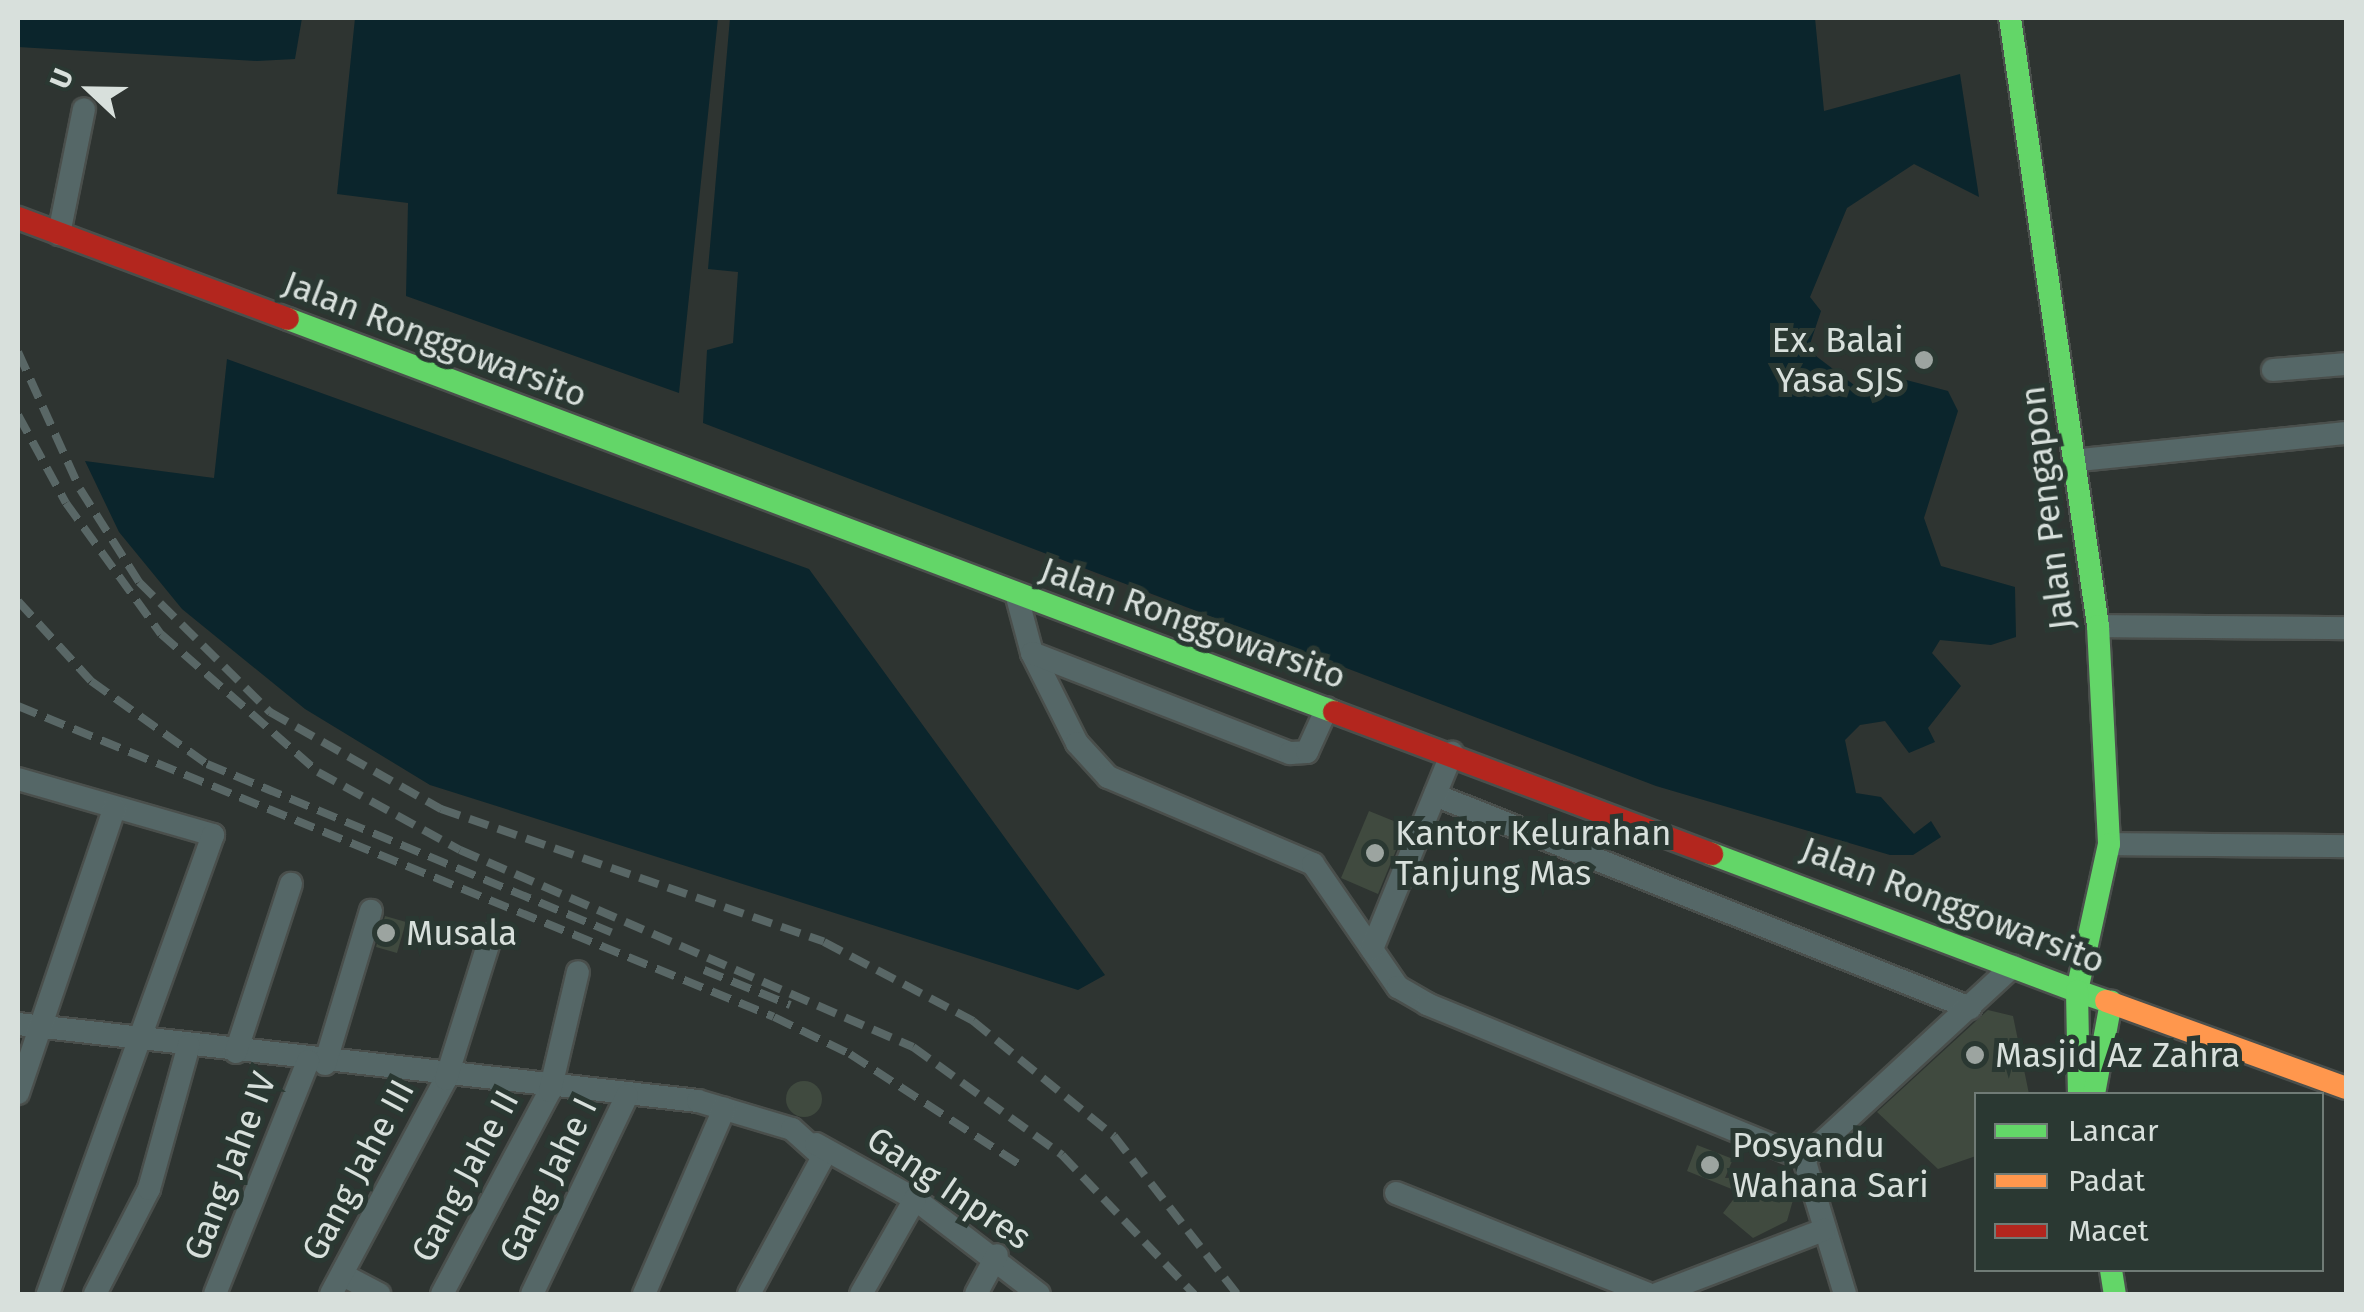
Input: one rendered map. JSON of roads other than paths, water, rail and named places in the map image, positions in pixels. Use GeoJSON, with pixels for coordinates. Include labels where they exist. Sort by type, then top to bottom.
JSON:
{"type":"FeatureCollection","features":[{"type":"Feature","properties":{"kind":"main road","name":"Jalan Pengapon"},"geometry":{"type":"LineString","coordinates":[[2010,18],[2080,460],[2098,626],[2108,844],[2077,992],[2078,1092]]}},
{"type":"Feature","properties":{"kind":"main road","name":"Jalan Ronggowarsito"},"geometry":{"type":"LineString","coordinates":[[18,218],[1018,597],[1452,753],[2077,992],[2346,1088]]}},
{"type":"Feature","properties":{"kind":"main road"},"geometry":{"type":"LineString","coordinates":[[2094,1092],[2111,1002]]}},
{"type":"Feature","properties":{"kind":"street"},"geometry":{"type":"LineString","coordinates":[[60,234],[84,109]]}},
{"type":"Feature","properties":{"kind":"street"},"geometry":{"type":"LineString","coordinates":[[2273,370],[2346,364]]}},
{"type":"Feature","properties":{"kind":"street"},"geometry":{"type":"LineString","coordinates":[[2080,460],[2346,433]]}},
{"type":"Feature","properties":{"kind":"street"},"geometry":{"type":"LineString","coordinates":[[1018,597],[1032,654],[1077,742],[1108,776],[1313,864],[1398,987],[1427,1004],[1804,1159]]}},
{"type":"Feature","properties":{"kind":"street"},"geometry":{"type":"LineString","coordinates":[[2098,626],[2346,628]]}},
{"type":"Feature","properties":{"kind":"street"},"geometry":{"type":"LineString","coordinates":[[1032,654],[1290,753],[1307,752],[1327,708]]}},
{"type":"Feature","properties":{"kind":"street"},"geometry":{"type":"LineString","coordinates":[[1372,949],[1452,753]]}},
{"type":"Feature","properties":{"kind":"street"},"geometry":{"type":"LineString","coordinates":[[18,780],[213,835],[48,1294]]}},
{"type":"Feature","properties":{"kind":"street"},"geometry":{"type":"LineString","coordinates":[[1434,795],[1970,1008]]}},
{"type":"Feature","properties":{"kind":"street"},"geometry":{"type":"LineString","coordinates":[[18,1093],[114,808]]}},
{"type":"Feature","properties":{"kind":"street"},"geometry":{"type":"LineString","coordinates":[[2108,844],[2346,846]]}},
{"type":"Feature","properties":{"kind":"street"},"geometry":{"type":"LineString","coordinates":[[236,1052],[291,884]]}},
{"type":"Feature","properties":{"kind":"street","name":"Gang Jahe IV"},"geometry":{"type":"LineString","coordinates":[[214,1294],[316,1063],[372,911]]}},
{"type":"Feature","properties":{"kind":"street","name":"Gang Jahe III"},"geometry":{"type":"LineString","coordinates":[[337,1285],[446,1078],[491,935]]}},
{"type":"Feature","properties":{"kind":"street"},"geometry":{"type":"LineString","coordinates":[[1804,1159],[2013,966]]}},
{"type":"Feature","properties":{"kind":"street","name":"Gang Jahe II"},"geometry":{"type":"LineString","coordinates":[[442,1294],[550,1090],[578,972]]}},
{"type":"Feature","properties":{"kind":"street","name":"Gang Inpres"},"geometry":{"type":"LineString","coordinates":[[18,1024],[316,1063],[724,1109],[792,1128],[914,1199],[997,1255],[1040,1294]]}},
{"type":"Feature","properties":{"kind":"street"},"geometry":{"type":"LineString","coordinates":[[95,1294],[149,1189],[189,1045]]}},
{"type":"Feature","properties":{"kind":"street","name":"Gang Jahe I"},"geometry":{"type":"LineString","coordinates":[[532,1294],[627,1096]]}},
{"type":"Feature","properties":{"kind":"street"},"geometry":{"type":"LineString","coordinates":[[644,1294],[724,1109]]}},
{"type":"Feature","properties":{"kind":"street"},"geometry":{"type":"LineString","coordinates":[[749,1294],[814,1182],[823,1158],[816,1144]]}},
{"type":"Feature","properties":{"kind":"street"},"geometry":{"type":"LineString","coordinates":[[1804,1159],[1845,1294]]}},
{"type":"Feature","properties":{"kind":"street"},"geometry":{"type":"LineString","coordinates":[[1396,1193],[1648,1294]]}},
{"type":"Feature","properties":{"kind":"street"},"geometry":{"type":"LineString","coordinates":[[860,1294],[914,1199]]}},
{"type":"Feature","properties":{"kind":"street"},"geometry":{"type":"LineString","coordinates":[[1657,1294],[1824,1230]]}},
{"type":"Feature","properties":{"kind":"street"},"geometry":{"type":"LineString","coordinates":[[976,1294],[997,1255]]}},
{"type":"Feature","properties":{"kind":"street"},"geometry":{"type":"LineString","coordinates":[[337,1285],[379,1294]]}},
{"type":"Feature","properties":{"kind":"water"},"geometry":{"type":"Polygon","coordinates":[[[18,18],[302,18],[295,59],[257,61],[18,47],[18,18]]]}},
{"type":"Feature","properties":{"kind":"water"},"geometry":{"type":"Polygon","coordinates":[[[355,18],[718,18],[679,393],[406,296],[408,203],[337,194],[355,18]]]}},
{"type":"Feature","properties":{"kind":"water"},"geometry":{"type":"Polygon","coordinates":[[[730,18],[1815,18],[1824,111],[1960,74],[1979,197],[1914,164],[1847,208],[1810,297],[1821,311],[1808,350],[1866,394],[1900,393],[1895,377],[1948,391],[1958,411],[1924,518],[1941,566],[2015,587],[2016,637],[1991,645],[1940,640],[1932,653],[1961,686],[1928,728],[1935,742],[1909,753],[1885,721],[1860,725],[1845,740],[1856,793],[1881,797],[1914,834],[1931,821],[1941,837],[1913,855],[1890,855],[1656,786],[703,423],[707,350],[733,343],[738,272],[708,269],[730,18]]]}},
{"type":"Feature","properties":{"kind":"water"},"geometry":{"type":"Polygon","coordinates":[[[227,359],[809,569],[1105,975],[1078,990],[430,785],[305,709],[182,609],[119,532],[85,461],[214,478],[227,359]]]}},
{"type":"Feature","properties":{"kind":"railway"},"geometry":{"type":"LineString","coordinates":[[18,352],[80,489],[139,582],[270,712],[441,809],[824,942],[973,1021],[1114,1136],[1237,1294]]}},
{"type":"Feature","properties":{"kind":"railway"},"geometry":{"type":"LineString","coordinates":[[18,415],[66,503],[161,634],[318,772],[460,850],[913,1047],[1062,1155],[1194,1294]]}},
{"type":"Feature","properties":{"kind":"railway"},"geometry":{"type":"LineString","coordinates":[[18,601],[91,681],[207,764],[611,932]]}},
{"type":"Feature","properties":{"kind":"railway"},"geometry":{"type":"LineString","coordinates":[[18,706],[774,1017],[850,1054],[1019,1164]]}},
{"type":"Feature","properties":{"kind":"railway"},"geometry":{"type":"LineString","coordinates":[[704,970],[790,1005]]}},
{"type":"Feature","properties":{"kind":"place","name":"Ex. Balai Yasa SJS"},"geometry":{"type":"Point","coordinates":[1924,360]}},
{"type":"Feature","properties":{"kind":"place","name":"Kantor Kelurahan Tanjung Mas"},"geometry":{"type":"Point","coordinates":[1375,853]}},
{"type":"Feature","properties":{"kind":"place","name":"Musala"},"geometry":{"type":"Point","coordinates":[386,933]}},
{"type":"Feature","properties":{"kind":"place","name":"Masjid Az Zahra"},"geometry":{"type":"Point","coordinates":[1975,1055]}},
{"type":"Feature","properties":{"kind":"place","name":"Posyandu Wahana Sari"},"geometry":{"type":"Point","coordinates":[1710,1165]}}]}
